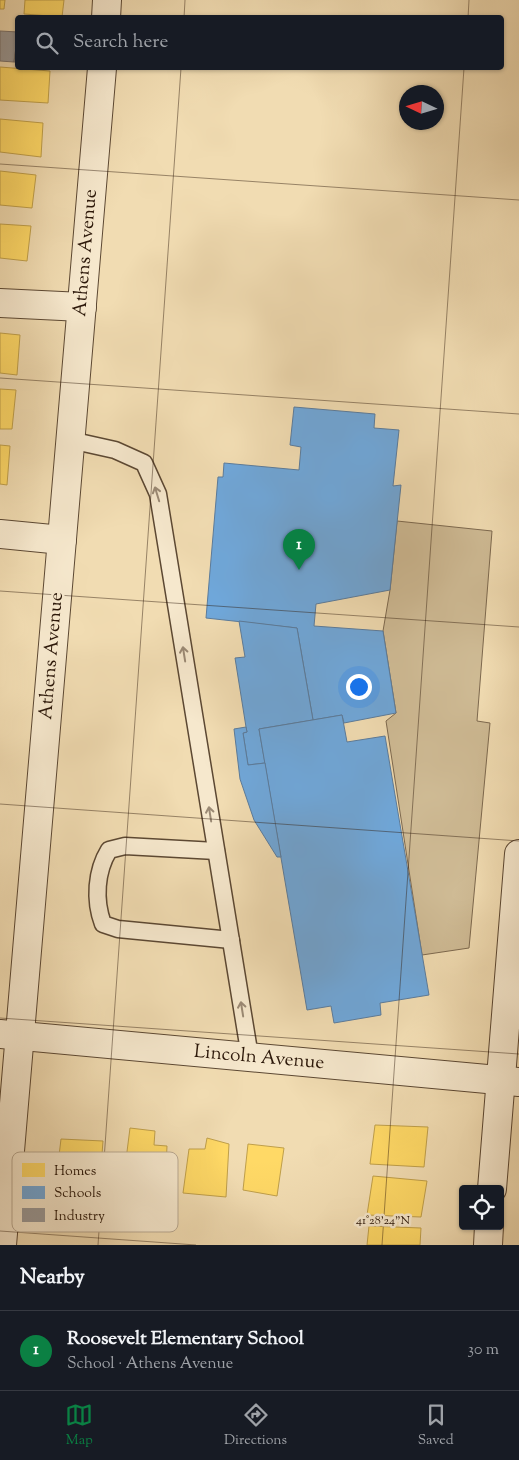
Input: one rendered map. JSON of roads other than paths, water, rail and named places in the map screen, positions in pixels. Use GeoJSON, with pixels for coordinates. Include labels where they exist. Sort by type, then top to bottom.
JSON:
{"type":"FeatureCollection","features":[{"type":"Feature","properties":{"kind":"street"},"geometry":{"type":"LineString","coordinates":[[106,15],[108,0]]}},
{"type":"Feature","properties":{"kind":"street","name":"Athens Avenue"},"geometry":{"type":"LineString","coordinates":[[2,1245],[10,1035],[62,540],[102,70]]}},
{"type":"Feature","properties":{"kind":"street"},"geometry":{"type":"LineString","coordinates":[[0,302],[82,307]]}},
{"type":"Feature","properties":{"kind":"street"},"geometry":{"type":"LineString","coordinates":[[0,534],[62,540]]}},
{"type":"Feature","properties":{"kind":"street"},"geometry":{"type":"LineString","coordinates":[[493,1185],[510,1081],[519,854]]}},
{"type":"Feature","properties":{"kind":"street","name":"Lincoln Avenue"},"geometry":{"type":"LineString","coordinates":[[10,1035],[510,1081]]}},
{"type":"Feature","properties":{"kind":"street"},"geometry":{"type":"LineString","coordinates":[[488,1245],[489,1230]]}},
{"type":"Feature","properties":{"kind":"lane"},"geometry":{"type":"LineString","coordinates":[[70,440],[114,450],[144,463],[158,494],[250,1057]]}},
{"type":"Feature","properties":{"kind":"lane"},"geometry":{"type":"LineString","coordinates":[[216,851],[125,846],[109,850],[101,863],[97,908],[103,924],[118,929],[231,940]]}},
{"type":"Feature","properties":{"kind":"place","name":"Roosevelt Elementary School"},"geometry":{"type":"Point","coordinates":[299,570]}}]}
